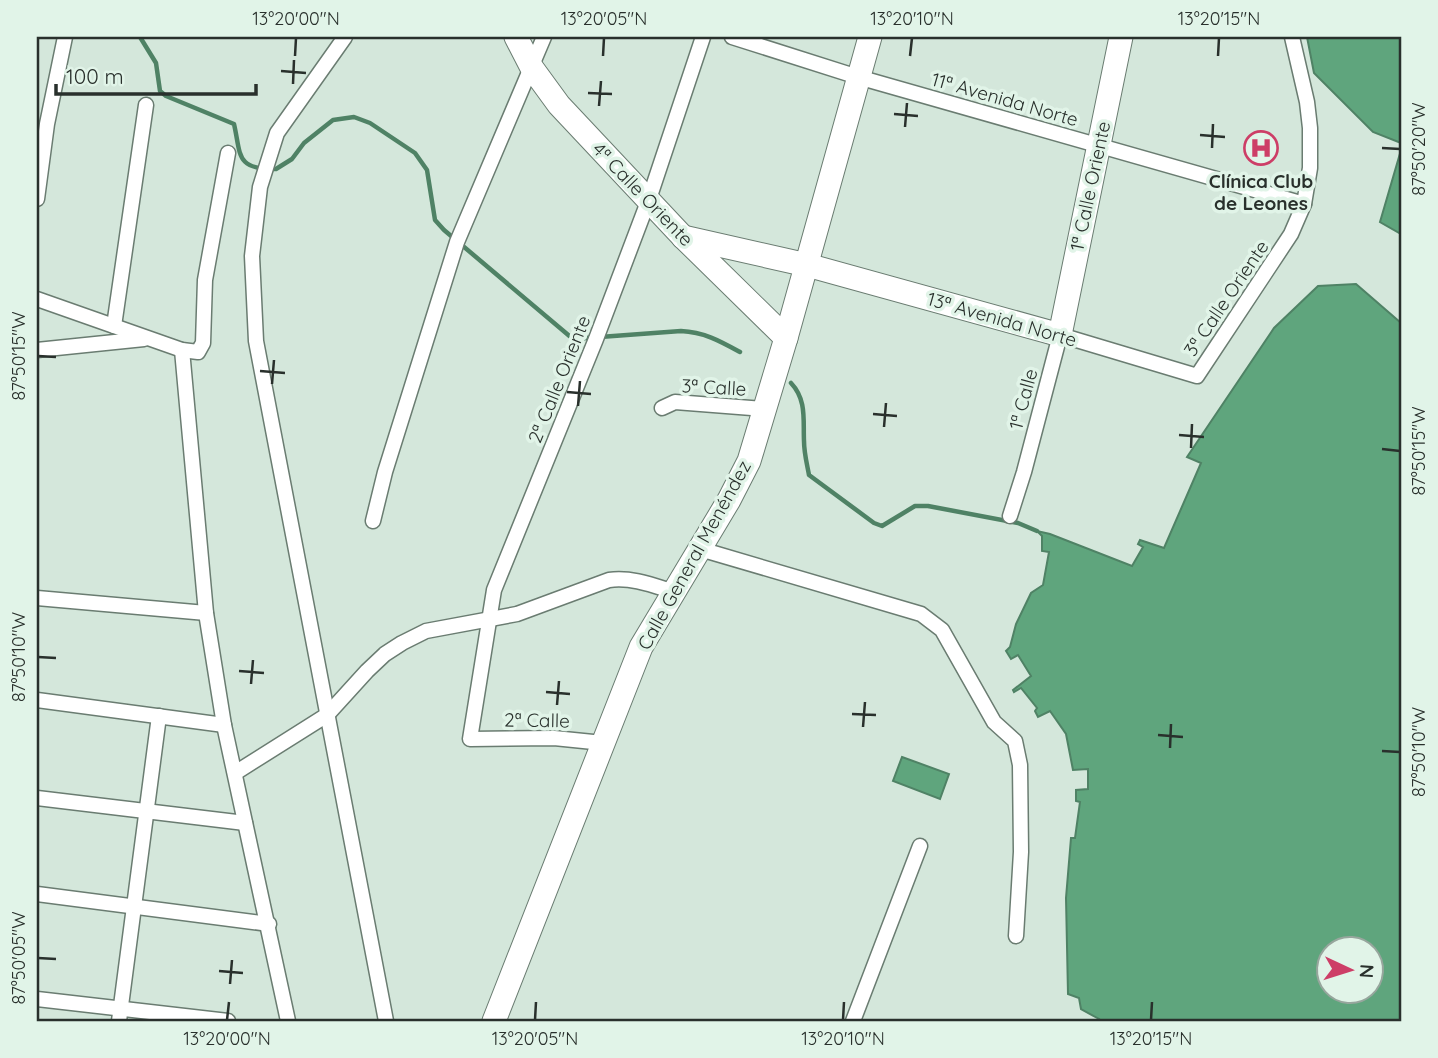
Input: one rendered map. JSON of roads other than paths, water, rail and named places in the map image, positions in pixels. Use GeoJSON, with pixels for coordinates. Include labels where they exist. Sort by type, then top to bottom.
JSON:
{"type":"FeatureCollection","features":[{"type":"Feature","properties":{"kind":"main road","name":"4ª Calle Oriente"},"geometry":{"type":"LineString","coordinates":[[516,37],[559,106],[683,237],[786,338]]}},
{"type":"Feature","properties":{"kind":"main road","name":"Calle General Menéndez"},"geometry":{"type":"LineString","coordinates":[[494,1021],[641,647],[749,461],[870,37]]}},
{"type":"Feature","properties":{"kind":"main road","name":"1ª Calle Oriente"},"geometry":{"type":"LineString","coordinates":[[1060,335],[1121,37]]}},
{"type":"Feature","properties":{"kind":"main road","name":"13ª Avenida Norte"},"geometry":{"type":"LineString","coordinates":[[683,237],[807,265],[1060,335]]}},
{"type":"Feature","properties":{"kind":"street"},"geometry":{"type":"LineString","coordinates":[[37,199],[47,124],[65,37]]}},
{"type":"Feature","properties":{"kind":"street"},"geometry":{"type":"LineString","coordinates":[[345,37],[277,133],[261,187],[252,256],[256,341],[386,1021]]}},
{"type":"Feature","properties":{"kind":"street"},"geometry":{"type":"LineString","coordinates":[[373,521],[385,472],[457,242],[544,37]]}},
{"type":"Feature","properties":{"kind":"street","name":"2ª Calle Oriente"},"geometry":{"type":"LineString","coordinates":[[470,739],[494,590],[596,339],[649,199],[703,37]]}},
{"type":"Feature","properties":{"kind":"street","name":"11ª Avenida Norte"},"geometry":{"type":"LineString","coordinates":[[732,37],[858,77],[1304,204]]}},
{"type":"Feature","properties":{"kind":"street","name":"3ª Calle Oriente"},"geometry":{"type":"LineString","coordinates":[[1196,376],[1291,234],[1304,204],[1310,167],[1310,128],[1307,102],[1292,37]]}},
{"type":"Feature","properties":{"kind":"street"},"geometry":{"type":"LineString","coordinates":[[114,326],[146,105]]}},
{"type":"Feature","properties":{"kind":"street"},"geometry":{"type":"LineString","coordinates":[[37,299],[182,350],[198,352],[203,343],[205,280],[228,153]]}},
{"type":"Feature","properties":{"kind":"street","name":"13ª Avenida Norte"},"geometry":{"type":"LineString","coordinates":[[1060,335],[1196,376]]}},
{"type":"Feature","properties":{"kind":"street","name":"1ª Calle"},"geometry":{"type":"LineString","coordinates":[[1010,516],[1060,335]]}},
{"type":"Feature","properties":{"kind":"street"},"geometry":{"type":"LineString","coordinates":[[37,350],[149,338]]}},
{"type":"Feature","properties":{"kind":"street"},"geometry":{"type":"LineString","coordinates":[[182,350],[206,613],[224,725],[288,1021]]}},
{"type":"Feature","properties":{"kind":"street","name":"3ª Calle"},"geometry":{"type":"LineString","coordinates":[[662,408],[675,402],[765,409]]}},
{"type":"Feature","properties":{"kind":"street"},"geometry":{"type":"LineString","coordinates":[[700,549],[921,614],[942,630],[994,722],[1015,741],[1020,765],[1021,852],[1016,936]]}},
{"type":"Feature","properties":{"kind":"street"},"geometry":{"type":"LineString","coordinates":[[234,773],[327,715],[385,654],[426,631],[517,614],[609,580],[624,578],[674,592]]}},
{"type":"Feature","properties":{"kind":"street"},"geometry":{"type":"LineString","coordinates":[[37,598],[206,613]]}},
{"type":"Feature","properties":{"kind":"street"},"geometry":{"type":"LineString","coordinates":[[37,700],[224,725]]}},
{"type":"Feature","properties":{"kind":"street"},"geometry":{"type":"LineString","coordinates":[[120,1015],[159,716]]}},
{"type":"Feature","properties":{"kind":"street","name":"2ª Calle"},"geometry":{"type":"LineString","coordinates":[[470,739],[554,738],[603,743]]}},
{"type":"Feature","properties":{"kind":"street"},"geometry":{"type":"LineString","coordinates":[[37,798],[245,823]]}},
{"type":"Feature","properties":{"kind":"street"},"geometry":{"type":"LineString","coordinates":[[853,1021],[920,846]]}},
{"type":"Feature","properties":{"kind":"street"},"geometry":{"type":"LineString","coordinates":[[37,894],[269,924]]}},
{"type":"Feature","properties":{"kind":"street"},"geometry":{"type":"LineString","coordinates":[[37,999],[120,1015],[228,1021]]}},
{"type":"Feature","properties":{"kind":"waterway"},"geometry":{"type":"LineString","coordinates":[[140,37],[156,63],[160,91],[166,96],[234,124],[242,158],[253,167],[276,169],[292,159],[304,143],[333,120],[354,117],[370,123],[415,153],[427,170],[435,220],[573,339],[681,331],[705,335],[740,352]]}},
{"type":"Feature","properties":{"kind":"waterway"},"geometry":{"type":"LineString","coordinates":[[791,383],[802,403],[804,450],[809,475],[874,523],[882,526],[915,506],[928,506],[1018,523],[1037,531]]}},
{"type":"Feature","properties":{"kind":"place","name":"Clínica Club de Leones"},"geometry":{"type":"Point","coordinates":[1261,148]}}]}
